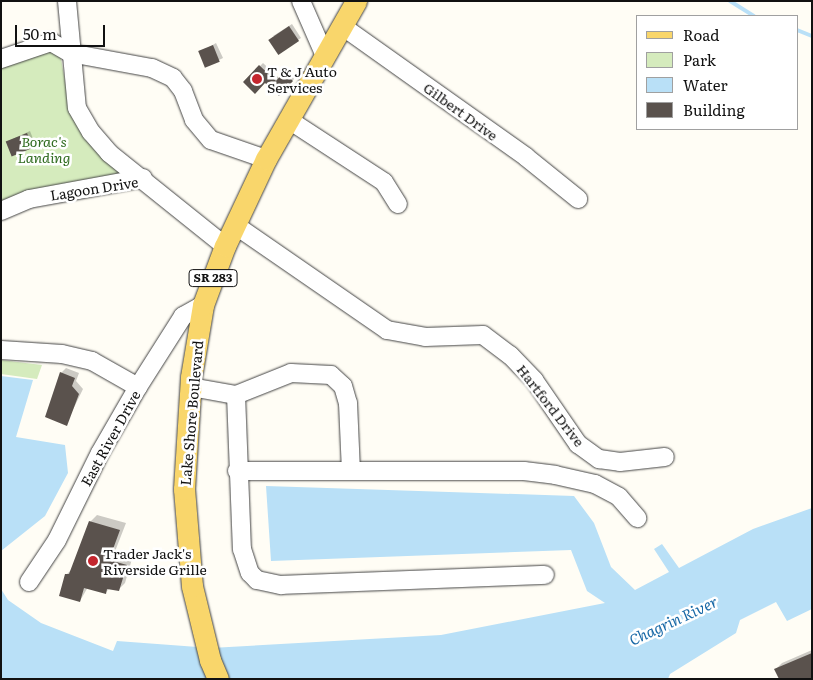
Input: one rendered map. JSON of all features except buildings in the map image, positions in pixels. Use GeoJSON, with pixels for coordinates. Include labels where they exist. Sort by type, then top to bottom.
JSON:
{"type":"FeatureCollection","features":[{"type":"Feature","properties":{"kind":"main road","name":"Lake Shore Boulevard"},"geometry":{"type":"LineString","coordinates":[[218,679],[210,660],[192,586],[184,489],[191,387],[203,306],[225,246],[266,159],[356,1]]}},
{"type":"Feature","properties":{"kind":"street"},"geometry":{"type":"LineString","coordinates":[[67,1],[70,53],[77,108],[108,153],[143,178]]}},
{"type":"Feature","properties":{"kind":"street"},"geometry":{"type":"LineString","coordinates":[[301,1],[325,56]]}},
{"type":"Feature","properties":{"kind":"street","name":"Gilbert Drive"},"geometry":{"type":"LineString","coordinates":[[342,26],[526,157],[578,199]]}},
{"type":"Feature","properties":{"kind":"street"},"geometry":{"type":"LineString","coordinates":[[1,59],[51,42],[70,53],[152,68],[173,78],[183,92],[194,120],[211,140],[266,159]]}},
{"type":"Feature","properties":{"kind":"street"},"geometry":{"type":"LineString","coordinates":[[289,120],[384,182],[398,204]]}},
{"type":"Feature","properties":{"kind":"street","name":"Lagoon Drive"},"geometry":{"type":"LineString","coordinates":[[1,211],[29,199],[143,178],[225,246]]}},
{"type":"Feature","properties":{"kind":"street","name":"Hartford Drive"},"geometry":{"type":"LineString","coordinates":[[235,225],[386,330],[425,337],[483,335],[510,355],[534,380],[578,444],[599,459],[620,462],[665,457]]}},
{"type":"Feature","properties":{"kind":"street","name":"East River Drive"},"geometry":{"type":"LineString","coordinates":[[29,582],[57,540],[100,453],[138,387],[184,316],[203,306]]}},
{"type":"Feature","properties":{"kind":"street"},"geometry":{"type":"LineString","coordinates":[[1,350],[62,354],[92,361],[138,387]]}},
{"type":"Feature","properties":{"kind":"street"},"geometry":{"type":"LineString","coordinates":[[191,387],[236,395],[291,374],[331,375],[343,386],[348,402],[351,471]]}},
{"type":"Feature","properties":{"kind":"street"},"geometry":{"type":"LineString","coordinates":[[236,395],[237,471],[242,550],[250,573],[266,583],[545,576]]}},
{"type":"Feature","properties":{"kind":"street"},"geometry":{"type":"LineString","coordinates":[[237,471],[524,471],[555,475],[595,484],[619,497],[637,518]]}},
{"type":"Feature","properties":{"kind":"green space","name":"Borac's Landing"},"geometry":{"type":"Polygon","coordinates":[[[48,49],[60,54],[67,91],[120,173],[1,206],[1,67],[48,49]]]}},
{"type":"Feature","properties":{"kind":"green space"},"geometry":{"type":"Polygon","coordinates":[[[1,360],[42,365],[37,379],[1,374],[1,360]]]}},
{"type":"Feature","properties":{"kind":"water"},"geometry":{"type":"Polygon","coordinates":[[[1,376],[33,380],[16,437],[65,445],[68,473],[45,516],[1,551],[1,376]]]}},
{"type":"Feature","properties":{"kind":"water","name":"Chagrin River"},"geometry":{"type":"Polygon","coordinates":[[[266,486],[574,496],[594,523],[611,567],[635,590],[669,572],[654,549],[662,544],[679,568],[753,529],[812,508],[812,609],[787,621],[776,602],[740,620],[736,633],[670,674],[668,679],[1,679],[1,589],[8,600],[41,623],[113,651],[117,641],[211,648],[441,635],[605,603],[587,591],[571,550],[271,561],[266,486]]]}},
{"type":"Feature","properties":{"kind":"waterway"},"geometry":{"type":"LineString","coordinates":[[730,1],[752,15]]}},
{"type":"Feature","properties":{"kind":"waterway"},"geometry":{"type":"LineString","coordinates":[[798,30],[812,36]]}},
{"type":"Feature","properties":{"kind":"place","name":"T & J Auto Services"},"geometry":{"type":"Point","coordinates":[257,79]}},
{"type":"Feature","properties":{"kind":"place","name":"Trader Jack's Riverside Grille"},"geometry":{"type":"Point","coordinates":[93,561]}}]}
